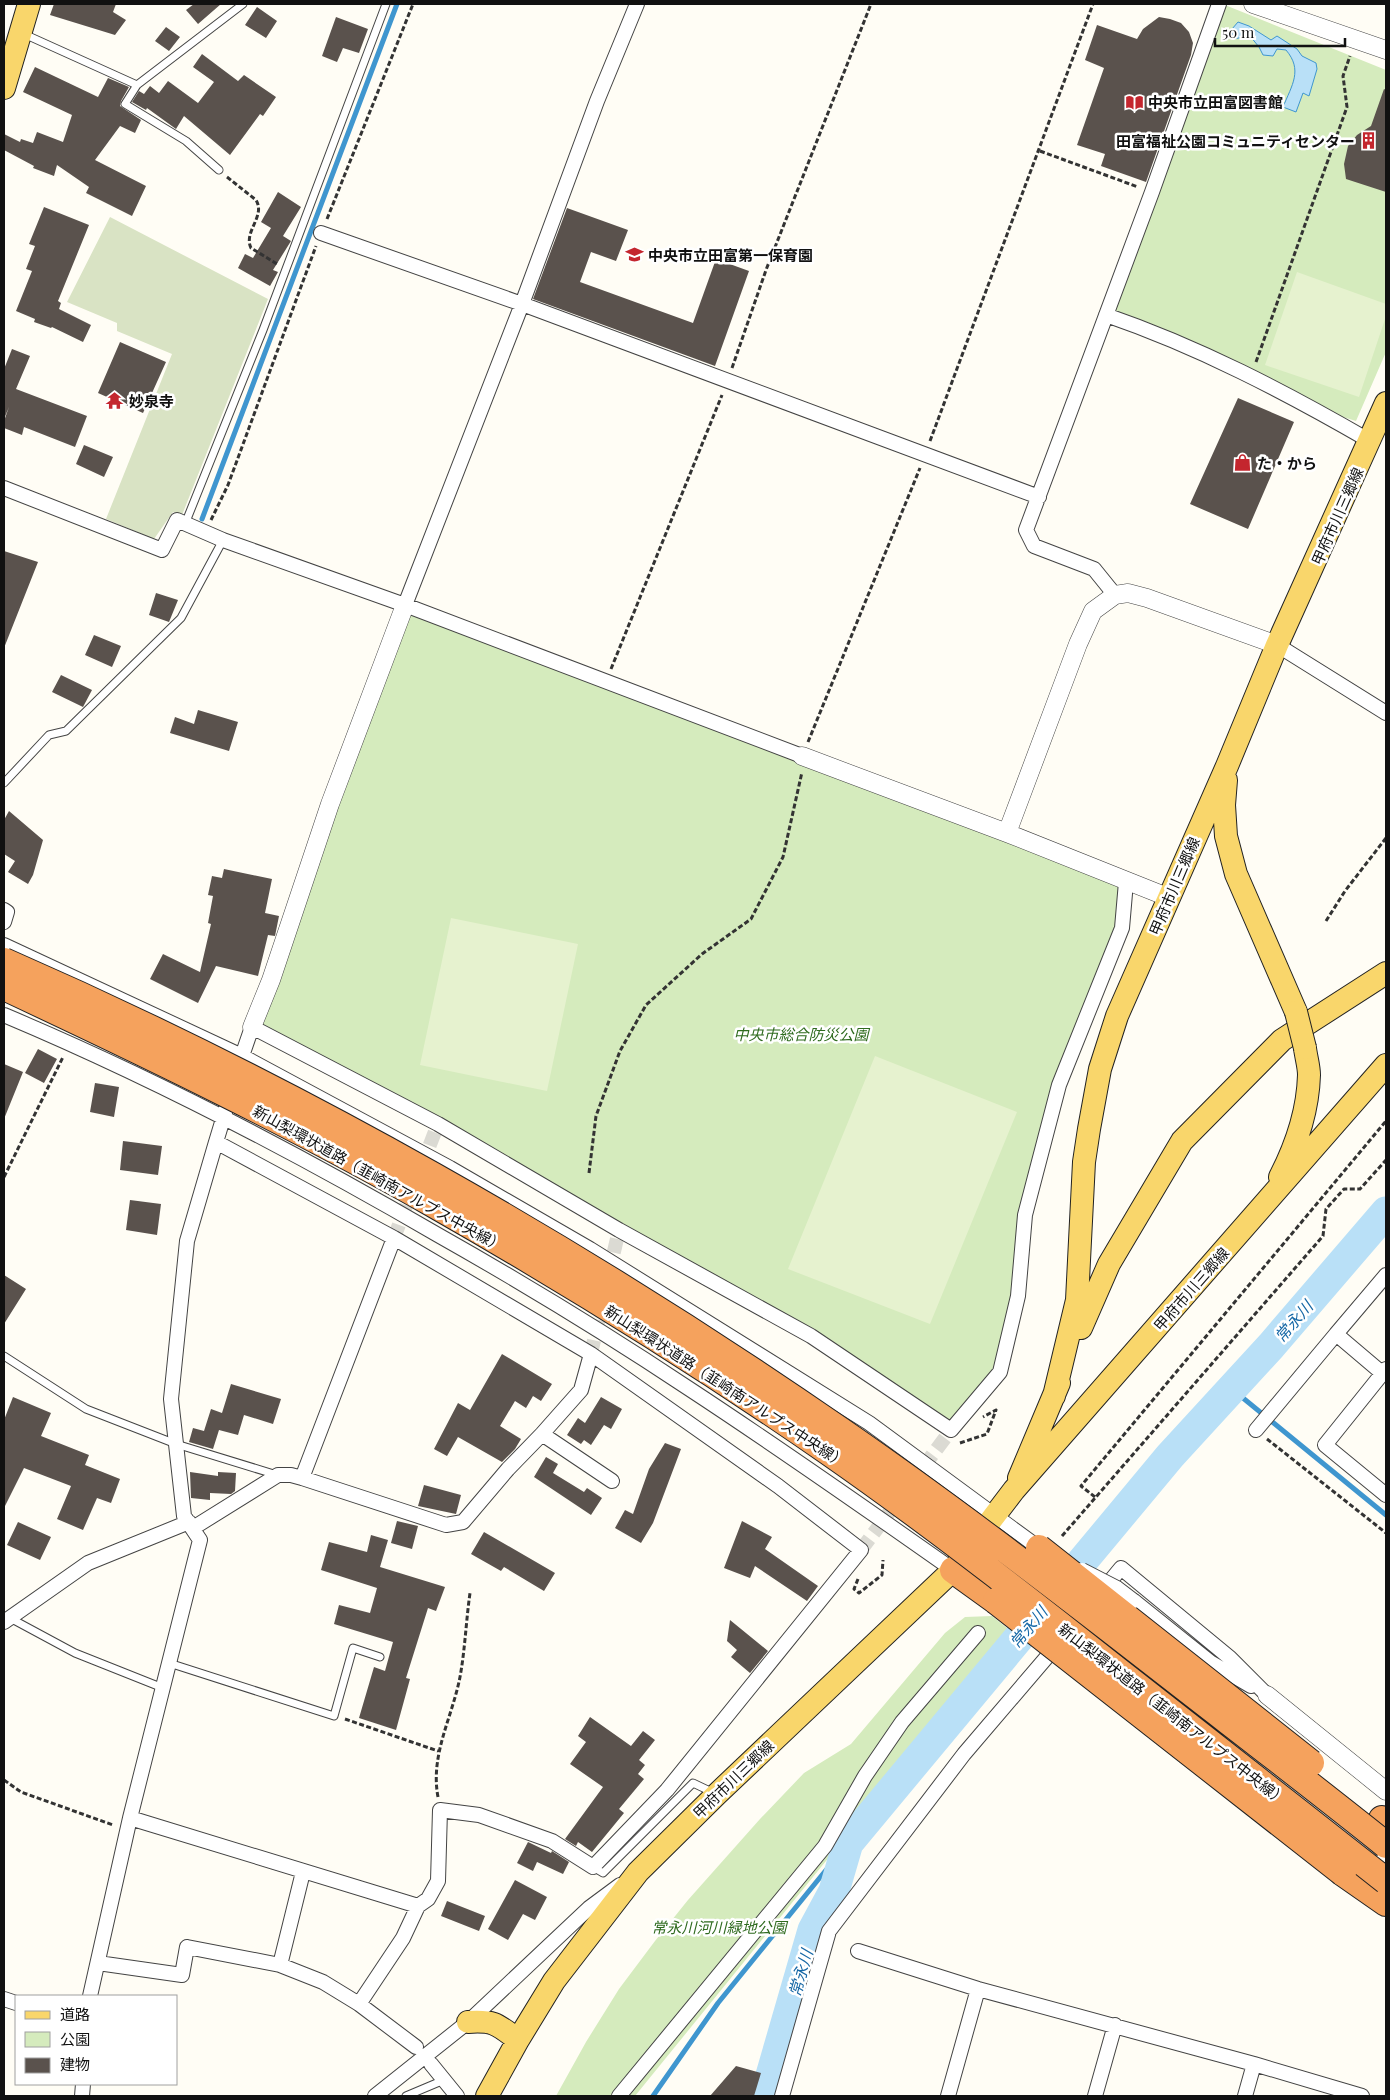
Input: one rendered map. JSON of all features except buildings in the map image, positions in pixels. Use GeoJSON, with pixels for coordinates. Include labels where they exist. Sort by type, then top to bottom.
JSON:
{"type":"FeatureCollection","features":[{"type":"Feature","properties":{"kind":"highway","name":"新山梨環状道路（韮崎南アルプス中央線）"},"geometry":{"type":"LineString","coordinates":[[4,961],[130,1019],[329,1120],[440,1180],[651,1306],[839,1429],[1014,1555],[1386,1845]]}},
{"type":"Feature","properties":{"kind":"highway","name":"新山梨環状道路（韮崎南アルプス中央線）"},"geometry":{"type":"LineString","coordinates":[[4,987],[202,1082],[398,1185],[535,1264],[665,1345],[827,1451],[913,1512],[1003,1580],[1386,1881]]}},
{"type":"Feature","properties":{"kind":"highway"},"geometry":{"type":"LineString","coordinates":[[1039,1548],[1386,1823]]}},
{"type":"Feature","properties":{"kind":"highway"},"geometry":{"type":"LineString","coordinates":[[953,1570],[996,1601],[1343,1873],[1386,1903]]}},
{"type":"Feature","properties":{"kind":"main road"},"geometry":{"type":"LineString","coordinates":[[4,88],[22,33],[29,4]]}},
{"type":"Feature","properties":{"kind":"main road","name":"甲府市川三郷線"},"geometry":{"type":"LineString","coordinates":[[1054,1396],[1077,1300],[1084,1162],[1100,1069],[1117,1016],[1228,766],[1277,646],[1386,403]]}},
{"type":"Feature","properties":{"kind":"main road"},"geometry":{"type":"LineString","coordinates":[[1228,766],[1224,805],[1225,828],[1236,874],[1296,1012],[1309,1074],[1304,1114],[1290,1157],[1266,1204]]}},
{"type":"Feature","properties":{"kind":"main road","name":"甲府市川三郷線"},"geometry":{"type":"LineString","coordinates":[[1014,1490],[1024,1462],[1054,1396],[1091,1303],[1109,1264],[1182,1141],[1282,1040],[1386,973]]}},
{"type":"Feature","properties":{"kind":"main road","name":"甲府市川三郷線"},"geometry":{"type":"LineString","coordinates":[[487,2096],[554,1981],[638,1872],[717,1794],[953,1570],[1014,1490],[1386,1065]]}},
{"type":"Feature","properties":{"kind":"main road"},"geometry":{"type":"LineString","coordinates":[[468,2022],[485,2020],[496,2024],[518,2040]]}},
{"type":"Feature","properties":{"kind":"street"},"geometry":{"type":"LineString","coordinates":[[90,1995],[129,1824],[200,1540],[184,1516],[171,1400],[187,1240],[242,1056],[271,980],[330,804],[522,304],[597,101],[637,4]]}},
{"type":"Feature","properties":{"kind":"street"},"geometry":{"type":"LineString","coordinates":[[1115,595],[1094,569],[1034,546],[1026,530],[1152,192],[1218,4]]}},
{"type":"Feature","properties":{"kind":"street"},"geometry":{"type":"LineString","coordinates":[[1253,4],[1386,50]]}},
{"type":"Feature","properties":{"kind":"street"},"geometry":{"type":"LineString","coordinates":[[321,233],[522,304],[926,453],[1039,497]]}},
{"type":"Feature","properties":{"kind":"street"},"geometry":{"type":"LineString","coordinates":[[1106,315],[1152,331],[1252,376],[1370,441]]}},
{"type":"Feature","properties":{"kind":"street"},"geometry":{"type":"LineString","coordinates":[[4,488],[162,550],[177,520],[223,540],[405,605],[1007,833],[1170,898]]}},
{"type":"Feature","properties":{"kind":"street"},"geometry":{"type":"LineString","coordinates":[[1007,833],[1093,611],[1115,595],[1128,593],[1147,598],[1277,646],[1386,713]]}},
{"type":"Feature","properties":{"kind":"street"},"geometry":{"type":"LineString","coordinates":[[252,1027],[438,1124],[619,1230],[811,1336],[951,1430],[1000,1372],[1018,1296],[1025,1215],[1059,1085],[1122,928],[1126,882]]}},
{"type":"Feature","properties":{"kind":"street"},"geometry":{"type":"LineString","coordinates":[[4,910],[7,912],[4,922]]}},
{"type":"Feature","properties":{"kind":"street"},"geometry":{"type":"LineString","coordinates":[[4,945],[242,1056],[450,1168],[590,1249],[869,1423],[1039,1548],[1117,1588],[1210,1662],[1267,1695]]}},
{"type":"Feature","properties":{"kind":"street"},"geometry":{"type":"LineString","coordinates":[[4,1015],[70,1043],[223,1116],[334,1174],[514,1279],[686,1386],[953,1570]]}},
{"type":"Feature","properties":{"kind":"street"},"geometry":{"type":"LineString","coordinates":[[216,1142],[394,1238],[591,1354],[778,1486],[861,1550],[667,1790],[593,1867],[552,1841],[479,1815],[440,1810],[438,1881],[428,1899],[418,1906],[403,1938],[359,2004]]}},
{"type":"Feature","properties":{"kind":"street"},"geometry":{"type":"LineString","coordinates":[[302,1478],[394,1238]]}},
{"type":"Feature","properties":{"kind":"street"},"geometry":{"type":"LineString","coordinates":[[1256,1430],[1386,1275]]}},
{"type":"Feature","properties":{"kind":"street"},"geometry":{"type":"LineString","coordinates":[[1336,1334],[1384,1371],[1325,1445],[1386,1495]]}},
{"type":"Feature","properties":{"kind":"street"},"geometry":{"type":"LineString","coordinates":[[7,1620],[88,1563],[191,1525],[278,1475],[291,1475],[302,1478],[446,1525],[463,1522],[508,1469],[581,1390],[591,1354]]}},
{"type":"Feature","properties":{"kind":"street"},"geometry":{"type":"LineString","coordinates":[[542,1434],[612,1481]]}},
{"type":"Feature","properties":{"kind":"street"},"geometry":{"type":"LineString","coordinates":[[782,2096],[828,1931],[964,1754],[1121,1568],[1230,1658],[1267,1695],[1386,1792]]}},
{"type":"Feature","properties":{"kind":"street"},"geometry":{"type":"LineString","coordinates":[[619,2096],[825,1846],[865,1776],[902,1722],[978,1633]]}},
{"type":"Feature","properties":{"kind":"street"},"geometry":{"type":"LineString","coordinates":[[129,1824],[418,1906]]}},
{"type":"Feature","properties":{"kind":"street"},"geometry":{"type":"LineString","coordinates":[[280,1965],[303,1872]]}},
{"type":"Feature","properties":{"kind":"street"},"geometry":{"type":"LineString","coordinates":[[375,2096],[468,2022],[589,1908],[638,1872]]}},
{"type":"Feature","properties":{"kind":"street"},"geometry":{"type":"LineString","coordinates":[[98,1964],[182,1975],[186,1947],[280,1965],[323,1982],[359,2004],[416,2047]]}},
{"type":"Feature","properties":{"kind":"street"},"geometry":{"type":"LineString","coordinates":[[858,1951],[978,1988],[1254,2064],[1362,2096]]}},
{"type":"Feature","properties":{"kind":"street"},"geometry":{"type":"LineString","coordinates":[[948,2096],[978,1988]]}},
{"type":"Feature","properties":{"kind":"street"},"geometry":{"type":"LineString","coordinates":[[1095,2096],[1115,2025]]}},
{"type":"Feature","properties":{"kind":"street"},"geometry":{"type":"LineString","coordinates":[[431,2064],[456,2096]]}},
{"type":"Feature","properties":{"kind":"street"},"geometry":{"type":"LineString","coordinates":[[1245,2096],[1254,2064]]}},
{"type":"Feature","properties":{"kind":"lane"},"geometry":{"type":"LineString","coordinates":[[219,170],[186,141],[125,104],[136,85],[243,4]]}},
{"type":"Feature","properties":{"kind":"lane"},"geometry":{"type":"LineString","coordinates":[[185,524],[286,269],[386,4]]}},
{"type":"Feature","properties":{"kind":"lane"},"geometry":{"type":"LineString","coordinates":[[22,33],[136,85]]}},
{"type":"Feature","properties":{"kind":"lane"},"geometry":{"type":"LineString","coordinates":[[4,783],[49,735],[66,730],[180,618],[223,540]]}},
{"type":"Feature","properties":{"kind":"lane"},"geometry":{"type":"LineString","coordinates":[[4,1356],[86,1409],[176,1444],[278,1475]]}},
{"type":"Feature","properties":{"kind":"lane"},"geometry":{"type":"LineString","coordinates":[[7,1620],[75,1653],[163,1688]]}},
{"type":"Feature","properties":{"kind":"lane"},"geometry":{"type":"LineString","coordinates":[[169,1663],[334,1716],[353,1648],[380,1657]]}},
{"type":"Feature","properties":{"kind":"lane"},"geometry":{"type":"LineString","coordinates":[[593,1867],[603,1873],[693,1783],[717,1794]]}},
{"type":"Feature","properties":{"kind":"lane"},"geometry":{"type":"LineString","coordinates":[[406,2096],[444,2080]]}},
{"type":"Feature","properties":{"kind":"path"},"geometry":{"type":"LineString","coordinates":[[206,531],[228,485],[321,233],[413,4]]}},
{"type":"Feature","properties":{"kind":"path"},"geometry":{"type":"LineString","coordinates":[[606,681],[728,380],[766,270],[871,4]]}},
{"type":"Feature","properties":{"kind":"path"},"geometry":{"type":"LineString","coordinates":[[589,1173],[596,1116],[620,1051],[646,1005],[702,954],[751,919],[783,857],[802,774],[802,756],[926,453],[1094,4]]}},
{"type":"Feature","properties":{"kind":"path"},"geometry":{"type":"LineString","coordinates":[[1252,376],[1347,108],[1343,76],[1356,39]]}},
{"type":"Feature","properties":{"kind":"path"},"geometry":{"type":"LineString","coordinates":[[1040,151],[1152,192]]}},
{"type":"Feature","properties":{"kind":"path"},"geometry":{"type":"LineString","coordinates":[[219,170],[256,200],[259,205],[248,238],[251,248],[286,269]]}},
{"type":"Feature","properties":{"kind":"path"},"geometry":{"type":"LineString","coordinates":[[1326,921],[1345,891],[1386,838]]}},
{"type":"Feature","properties":{"kind":"path"},"geometry":{"type":"LineString","coordinates":[[4,1177],[18,1152],[70,1043]]}},
{"type":"Feature","properties":{"kind":"path"},"geometry":{"type":"LineString","coordinates":[[1095,1497],[1081,1486],[1386,1120]]}},
{"type":"Feature","properties":{"kind":"path"},"geometry":{"type":"LineString","coordinates":[[1062,1536],[1323,1236],[1326,1209],[1344,1189],[1360,1189],[1386,1160]]}},
{"type":"Feature","properties":{"kind":"path"},"geometry":{"type":"LineString","coordinates":[[960,1443],[987,1434],[996,1410],[969,1424],[962,1418]]}},
{"type":"Feature","properties":{"kind":"path"},"geometry":{"type":"LineString","coordinates":[[1256,1430],[1386,1533]]}},
{"type":"Feature","properties":{"kind":"path"},"geometry":{"type":"LineString","coordinates":[[860,1575],[854,1589],[859,1593],[882,1575],[883,1560]]}},
{"type":"Feature","properties":{"kind":"path"},"geometry":{"type":"LineString","coordinates":[[440,1810],[436,1787],[438,1751],[460,1678],[470,1593]]}},
{"type":"Feature","properties":{"kind":"path"},"geometry":{"type":"LineString","coordinates":[[334,1716],[438,1751]]}},
{"type":"Feature","properties":{"kind":"path"},"geometry":{"type":"LineString","coordinates":[[4,1780],[21,1792],[129,1824]]}},
{"type":"Feature","properties":{"kind":"green space"},"geometry":{"type":"Polygon","coordinates":[[[1225,5],[1386,70],[1386,352],[1356,421],[1311,407],[1152,331],[1113,310],[1225,5]]]}},
{"type":"Feature","properties":{"kind":"green space"},"geometry":{"type":"Polygon","coordinates":[[[110,217],[268,299],[182,515],[173,512],[154,539],[106,519],[172,354],[117,331],[117,323],[67,302],[110,217]]]}},
{"type":"Feature","properties":{"kind":"green space"},"geometry":{"type":"Polygon","coordinates":[[[1297,272],[1386,304],[1386,316],[1359,397],[1265,365],[1297,272]]]}},
{"type":"Feature","properties":{"kind":"green space","name":"中央市総合防災公園"},"geometry":{"type":"Polygon","coordinates":[[[405,605],[1126,882],[1122,928],[1059,1085],[1025,1215],[1000,1372],[951,1430],[811,1336],[252,1027],[405,605]]]}},
{"type":"Feature","properties":{"kind":"green space"},"geometry":{"type":"Polygon","coordinates":[[[451,918],[578,944],[547,1091],[420,1065],[451,918]]]}},
{"type":"Feature","properties":{"kind":"green space"},"geometry":{"type":"Polygon","coordinates":[[[875,1056],[1017,1112],[930,1324],[788,1269],[875,1056]]]}},
{"type":"Feature","properties":{"kind":"green space","name":"常永川河川緑地公園"},"geometry":{"type":"Polygon","coordinates":[[[992,1616],[1012,1632],[635,2096],[556,2096],[586,2042],[619,1989],[688,1900],[760,1819],[804,1773],[851,1744],[945,1633],[965,1617],[992,1616]]]}},
{"type":"Feature","properties":{"kind":"water"},"geometry":{"type":"Polygon","coordinates":[[[1238,22],[1249,26],[1271,40],[1277,36],[1297,49],[1302,56],[1316,63],[1317,69],[1309,96],[1303,93],[1296,112],[1283,107],[1294,78],[1294,64],[1291,57],[1286,50],[1277,49],[1273,56],[1263,55],[1250,36],[1233,39],[1232,29],[1238,22]]]}},
{"type":"Feature","properties":{"kind":"waterway"},"geometry":{"type":"LineString","coordinates":[[202,519],[397,4]]}},
{"type":"Feature","properties":{"kind":"waterway","name":"常永川"},"geometry":{"type":"LineString","coordinates":[[765,2096],[813,1930],[834,1891],[848,1843],[1170,1456],[1271,1346],[1386,1212]]}},
{"type":"Feature","properties":{"kind":"waterway"},"geometry":{"type":"LineString","coordinates":[[1232,1389],[1386,1515]]}},
{"type":"Feature","properties":{"kind":"waterway"},"geometry":{"type":"LineString","coordinates":[[653,2096],[718,2003],[848,1843]]}},
{"type":"Feature","properties":{"kind":"tunnel"},"geometry":{"type":"LineString","coordinates":[[422,1165],[438,1124]]}},
{"type":"Feature","properties":{"kind":"tunnel"},"geometry":{"type":"LineString","coordinates":[[394,1238],[413,1187]]}},
{"type":"Feature","properties":{"kind":"tunnel"},"geometry":{"type":"LineString","coordinates":[[609,1273],[619,1230]]}},
{"type":"Feature","properties":{"kind":"tunnel"},"geometry":{"type":"LineString","coordinates":[[591,1354],[603,1299]]}},
{"type":"Feature","properties":{"kind":"tunnel"},"geometry":{"type":"LineString","coordinates":[[861,1550],[951,1430]]}},
{"type":"Feature","properties":{"kind":"place","name":"中央市立田富図書館"},"geometry":{"type":"Point","coordinates":[1134,102]}},
{"type":"Feature","properties":{"kind":"place","name":"田富福祉公園コミュニティセンター"},"geometry":{"type":"Point","coordinates":[1369,141]}},
{"type":"Feature","properties":{"kind":"place","name":"中央市立田富第一保育園"},"geometry":{"type":"Point","coordinates":[634,255]}},
{"type":"Feature","properties":{"kind":"place","name":"妙泉寺"},"geometry":{"type":"Point","coordinates":[115,401]}},
{"type":"Feature","properties":{"kind":"place","name":"た・から"},"geometry":{"type":"Point","coordinates":[1243,463]}}]}
